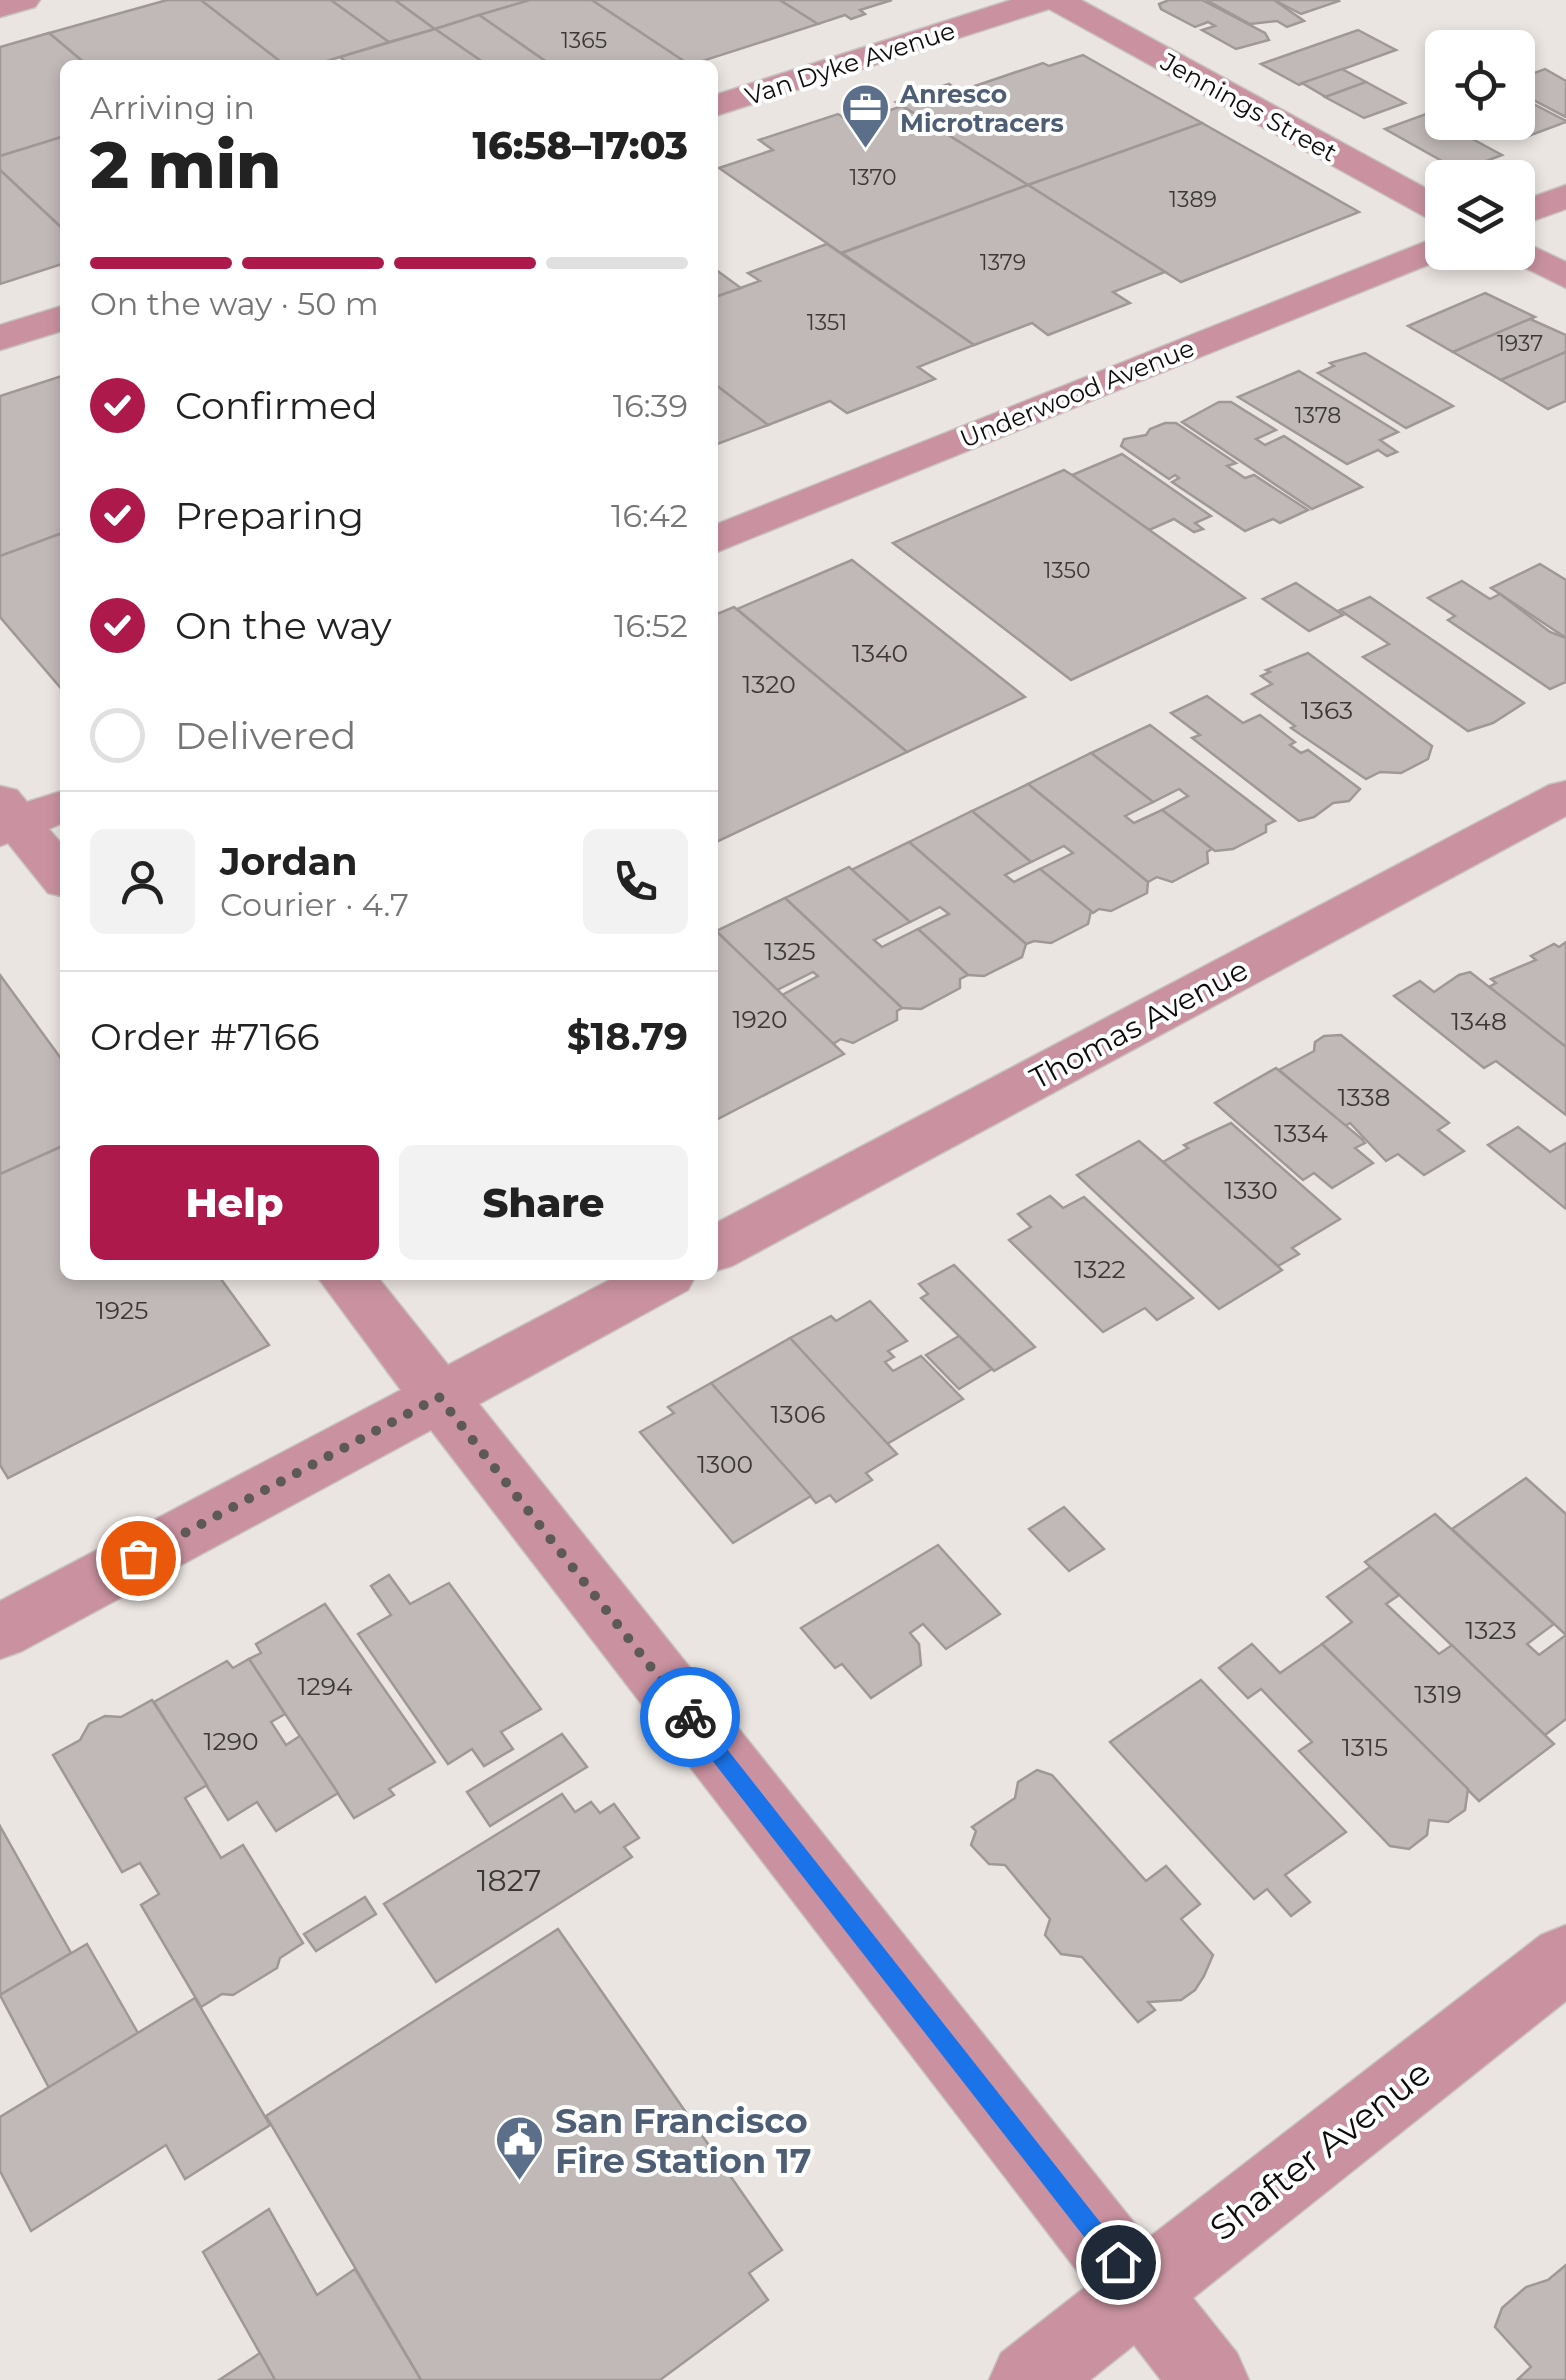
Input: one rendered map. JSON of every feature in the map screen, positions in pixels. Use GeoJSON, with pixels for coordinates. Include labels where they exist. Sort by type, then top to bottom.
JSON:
{"type":"FeatureCollection","features":[{"type":"Feature","properties":{"kind":"street"},"geometry":{"type":"LineString","coordinates":[[0,7],[24,0]]}},
{"type":"Feature","properties":{"kind":"street","name":"Van Dyke Avenue"},"geometry":{"type":"LineString","coordinates":[[718,106],[1044,0]]}},
{"type":"Feature","properties":{"kind":"street","name":"Jennings Street"},"geometry":{"type":"LineString","coordinates":[[1057,0],[1425,203]]}},
{"type":"Feature","properties":{"kind":"street"},"geometry":{"type":"LineString","coordinates":[[1535,208],[1566,196]]}},
{"type":"Feature","properties":{"kind":"street","name":"Underwood Avenue"},"geometry":{"type":"LineString","coordinates":[[718,539],[1425,253]]}},
{"type":"Feature","properties":{"kind":"street"},"geometry":{"type":"LineString","coordinates":[[1535,259],[1566,276]]}},
{"type":"Feature","properties":{"kind":"street"},"geometry":{"type":"LineString","coordinates":[[0,338],[60,319]]}},
{"type":"Feature","properties":{"kind":"street","name":"Thomas Avenue"},"geometry":{"type":"LineString","coordinates":[[718,1248],[1566,796]]}},
{"type":"Feature","properties":{"kind":"street"},"geometry":{"type":"LineString","coordinates":[[6,818],[60,806]]}},
{"type":"Feature","properties":{"kind":"street"},"geometry":{"type":"LineString","coordinates":[[6,818],[60,876]]}},
{"type":"Feature","properties":{"kind":"street"},"geometry":{"type":"LineString","coordinates":[[348,1280],[1210,2380]]}},
{"type":"Feature","properties":{"kind":"street"},"geometry":{"type":"LineString","coordinates":[[0,1632],[659,1280]]}},
{"type":"Feature","properties":{"kind":"street","name":"Shafter Avenue"},"geometry":{"type":"LineString","coordinates":[[1028,2380],[1566,1958]]}},
{"type":"Feature","properties":{"kind":"building"},"geometry":{"type":"Polygon","coordinates":[[[167,0],[201,0],[279,60],[81,60],[49,33],[167,0]]]}},
{"type":"Feature","properties":{"kind":"building"},"geometry":{"type":"Polygon","coordinates":[[[201,0],[331,0],[389,42],[330,60],[279,60],[201,0]]]}},
{"type":"Feature","properties":{"kind":"building"},"geometry":{"type":"Polygon","coordinates":[[[331,0],[395,0],[435,29],[389,42],[331,0]]]}},
{"type":"Feature","properties":{"kind":"building"},"geometry":{"type":"Polygon","coordinates":[[[395,0],[530,0],[435,29],[395,0]]]}},
{"type":"Feature","properties":{"kind":"building"},"geometry":{"type":"Polygon","coordinates":[[[530,0],[592,0],[682,60],[544,60],[479,15],[530,0]]]}},
{"type":"Feature","properties":{"kind":"building"},"geometry":{"type":"Polygon","coordinates":[[[592,0],[780,0],[818,24],[706,60],[682,60],[592,0]]]}},
{"type":"Feature","properties":{"kind":"building"},"geometry":{"type":"Polygon","coordinates":[[[780,0],[892,0],[860,10],[865,14],[851,19],[845,15],[818,24],[780,0]]]}},
{"type":"Feature","properties":{"kind":"building"},"geometry":{"type":"Polygon","coordinates":[[[1169,0],[1202,0],[1265,33],[1269,40],[1236,49],[1202,30],[1215,26],[1208,22],[1195,27],[1161,9],[1159,4],[1169,0]]]}},
{"type":"Feature","properties":{"kind":"building"},"geometry":{"type":"Polygon","coordinates":[[[1206,0],[1274,0],[1304,21],[1287,27],[1277,21],[1250,24],[1206,0]]]}},
{"type":"Feature","properties":{"kind":"building"},"geometry":{"type":"Polygon","coordinates":[[[1274,0],[1338,0],[1339,1],[1301,14],[1274,0]]]}},
{"type":"Feature","properties":{"kind":"building"},"geometry":{"type":"Polygon","coordinates":[[[479,15],[544,60],[480,60],[435,29],[479,15]]]}},
{"type":"Feature","properties":{"kind":"building"},"geometry":{"type":"Polygon","coordinates":[[[435,29],[480,60],[344,60],[340,57],[435,29]]]}},
{"type":"Feature","properties":{"kind":"building"},"geometry":{"type":"Polygon","coordinates":[[[1358,30],[1396,50],[1299,85],[1261,64],[1358,30]]]}},
{"type":"Feature","properties":{"kind":"building"},"geometry":{"type":"Polygon","coordinates":[[[49,33],[81,60],[60,60],[60,138],[0,156],[0,47],[49,33]]]}},
{"type":"Feature","properties":{"kind":"building"},"geometry":{"type":"Polygon","coordinates":[[[1083,55],[1202,123],[1028,185],[896,102],[949,84],[960,91],[1043,63],[1049,66],[1083,55]]]}},
{"type":"Feature","properties":{"kind":"building"},"geometry":{"type":"Polygon","coordinates":[[[1342,69],[1366,82],[1326,97],[1302,83],[1342,69]]]}},
{"type":"Feature","properties":{"kind":"building"},"geometry":{"type":"Polygon","coordinates":[[[1545,69],[1566,81],[1566,117],[1535,101],[1535,73],[1545,69]]]}},
{"type":"Feature","properties":{"kind":"building"},"geometry":{"type":"Polygon","coordinates":[[[1366,82],[1405,103],[1364,118],[1325,97],[1366,82]]]}},
{"type":"Feature","properties":{"kind":"building"},"geometry":{"type":"Polygon","coordinates":[[[1535,105],[1566,121],[1535,134],[1535,105]]]}},
{"type":"Feature","properties":{"kind":"building"},"geometry":{"type":"Polygon","coordinates":[[[902,106],[1028,185],[841,253],[719,168],[773,150],[759,140],[838,114],[852,123],[902,106]]]}},
{"type":"Feature","properties":{"kind":"building"},"geometry":{"type":"Polygon","coordinates":[[[1425,114],[1425,140],[1474,140],[1502,155],[1489,160],[1440,160],[1385,129],[1425,114]]]}},
{"type":"Feature","properties":{"kind":"building"},"geometry":{"type":"Polygon","coordinates":[[[1202,123],[1359,212],[1181,282],[1028,185],[1202,123]]]}},
{"type":"Feature","properties":{"kind":"building"},"geometry":{"type":"Polygon","coordinates":[[[60,138],[60,226],[0,170],[0,156],[60,138]]]}},
{"type":"Feature","properties":{"kind":"building"},"geometry":{"type":"Polygon","coordinates":[[[0,170],[60,226],[60,265],[0,284],[0,170]]]}},
{"type":"Feature","properties":{"kind":"building"},"geometry":{"type":"Polygon","coordinates":[[[1028,185],[1165,272],[1113,292],[1130,303],[1048,335],[1032,323],[974,345],[842,253],[1028,185]]]}},
{"type":"Feature","properties":{"kind":"building"},"geometry":{"type":"Polygon","coordinates":[[[827,244],[974,345],[918,367],[935,379],[847,413],[830,401],[768,425],[718,387],[718,296],[760,281],[748,273],[827,244]]]}},
{"type":"Feature","properties":{"kind":"building"},"geometry":{"type":"Polygon","coordinates":[[[718,271],[741,288],[718,296],[718,271]]]}},
{"type":"Feature","properties":{"kind":"building"},"geometry":{"type":"Polygon","coordinates":[[[1485,293],[1535,317],[1453,352],[1408,326],[1485,293]]]}},
{"type":"Feature","properties":{"kind":"building"},"geometry":{"type":"Polygon","coordinates":[[[1530,319],[1566,335],[1566,352],[1501,380],[1453,352],[1530,319]]]}},
{"type":"Feature","properties":{"kind":"building"},"geometry":{"type":"Polygon","coordinates":[[[1566,352],[1566,401],[1548,409],[1501,380],[1566,352]]]}},
{"type":"Feature","properties":{"kind":"building"},"geometry":{"type":"Polygon","coordinates":[[[1365,353],[1453,406],[1406,428],[1318,373],[1334,366],[1330,363],[1365,353]]]}},
{"type":"Feature","properties":{"kind":"building"},"geometry":{"type":"Polygon","coordinates":[[[1299,371],[1398,432],[1380,440],[1397,452],[1387,456],[1378,450],[1347,464],[1238,397],[1299,371]]]}},
{"type":"Feature","properties":{"kind":"building"},"geometry":{"type":"Polygon","coordinates":[[[60,377],[60,534],[0,556],[0,396],[60,377]]]}},
{"type":"Feature","properties":{"kind":"building"},"geometry":{"type":"Polygon","coordinates":[[[718,387],[768,425],[718,444],[718,387]]]}},
{"type":"Feature","properties":{"kind":"building"},"geometry":{"type":"Polygon","coordinates":[[[1219,402],[1231,402],[1276,430],[1256,439],[1265,445],[1284,436],[1362,487],[1312,509],[1182,422],[1219,402]]]}},
{"type":"Feature","properties":{"kind":"building"},"geometry":{"type":"Polygon","coordinates":[[[1165,423],[1176,423],[1236,463],[1227,466],[1245,478],[1254,475],[1308,510],[1280,523],[1273,519],[1245,531],[1172,482],[1179,478],[1175,475],[1169,479],[1121,446],[1124,439],[1146,435],[1165,423]]]}},
{"type":"Feature","properties":{"kind":"building"},"geometry":{"type":"Polygon","coordinates":[[[1122,454],[1211,516],[1195,523],[1203,529],[1194,532],[1174,519],[1149,530],[1072,475],[1122,454]]]}},
{"type":"Feature","properties":{"kind":"building"},"geometry":{"type":"Polygon","coordinates":[[[1064,470],[1245,598],[1071,680],[893,543],[1064,470]]]}},
{"type":"Feature","properties":{"kind":"building"},"geometry":{"type":"Polygon","coordinates":[[[60,534],[60,687],[0,617],[0,556],[60,534]]]}},
{"type":"Feature","properties":{"kind":"building"},"geometry":{"type":"Polygon","coordinates":[[[852,560],[1025,697],[907,752],[737,609],[852,560]]]}},
{"type":"Feature","properties":{"kind":"building"},"geometry":{"type":"Polygon","coordinates":[[[1540,564],[1566,580],[1566,638],[1491,588],[1540,564]]]}},
{"type":"Feature","properties":{"kind":"building"},"geometry":{"type":"Polygon","coordinates":[[[1462,581],[1490,599],[1500,594],[1550,632],[1566,638],[1566,682],[1550,689],[1448,620],[1455,616],[1428,598],[1462,581]]]}},
{"type":"Feature","properties":{"kind":"building"},"geometry":{"type":"Polygon","coordinates":[[[1296,583],[1343,615],[1309,631],[1263,599],[1296,583]]]}},
{"type":"Feature","properties":{"kind":"building"},"geometry":{"type":"Polygon","coordinates":[[[1370,597],[1524,703],[1493,723],[1468,731],[1363,657],[1389,644],[1340,610],[1370,597]]]}},
{"type":"Feature","properties":{"kind":"building"},"geometry":{"type":"Polygon","coordinates":[[[734,607],[907,752],[718,841],[718,614],[734,607]]]}},
{"type":"Feature","properties":{"kind":"building"},"geometry":{"type":"Polygon","coordinates":[[[1308,653],[1432,746],[1428,759],[1401,773],[1380,772],[1366,779],[1291,728],[1295,726],[1252,694],[1272,684],[1261,676],[1270,672],[1266,670],[1308,653]]]}},
{"type":"Feature","properties":{"kind":"building"},"geometry":{"type":"Polygon","coordinates":[[[1207,696],[1243,723],[1260,715],[1295,742],[1290,745],[1301,753],[1308,750],[1360,789],[1349,801],[1333,803],[1314,817],[1299,821],[1192,738],[1200,735],[1171,713],[1207,696]]]}},
{"type":"Feature","properties":{"kind":"building"},"geometry":{"type":"Polygon","coordinates":[[[1150,725],[1275,821],[1266,825],[1266,832],[1233,849],[1215,851],[1162,810],[1188,796],[1179,789],[1153,802],[1091,753],[1150,725]]]}},
{"type":"Feature","properties":{"kind":"building"},"geometry":{"type":"Polygon","coordinates":[[[1091,753],[1153,802],[1125,816],[1134,823],[1162,810],[1212,849],[1207,852],[1208,863],[1172,882],[1157,877],[1148,882],[1028,784],[1091,753]]]}},
{"type":"Feature","properties":{"kind":"building"},"geometry":{"type":"Polygon","coordinates":[[[1028,784],[1148,882],[1147,893],[1111,911],[1099,909],[1093,913],[1040,869],[1073,853],[1064,846],[1031,862],[972,811],[1028,784]]]}},
{"type":"Feature","properties":{"kind":"building"},"geometry":{"type":"Polygon","coordinates":[[[972,811],[1031,862],[1005,875],[1014,882],[1040,869],[1091,911],[1088,924],[1051,943],[1026,944],[909,842],[972,811]]]}},
{"type":"Feature","properties":{"kind":"building"},"geometry":{"type":"Polygon","coordinates":[[[909,842],[1026,944],[1022,957],[984,976],[968,975],[918,929],[949,914],[940,907],[910,922],[851,870],[909,842]]]}},
{"type":"Feature","properties":{"kind":"building"},"geometry":{"type":"Polygon","coordinates":[[[849,867],[910,922],[874,940],[882,947],[918,929],[968,975],[960,979],[960,988],[921,1009],[902,1008],[785,898],[849,867]]]}},
{"type":"Feature","properties":{"kind":"building"},"geometry":{"type":"Polygon","coordinates":[[[785,898],[902,1008],[897,1011],[897,1020],[853,1043],[841,1039],[833,1044],[782,995],[818,976],[813,972],[777,990],[718,930],[785,898]]]}},
{"type":"Feature","properties":{"kind":"building"},"geometry":{"type":"Polygon","coordinates":[[[718,933],[844,1054],[718,1119],[718,933]]]}},
{"type":"Feature","properties":{"kind":"building"},"geometry":{"type":"Polygon","coordinates":[[[1566,942],[1566,1047],[1489,987],[1496,983],[1491,979],[1536,960],[1531,956],[1554,944],[1559,947],[1566,942]]]}},
{"type":"Feature","properties":{"kind":"building"},"geometry":{"type":"Polygon","coordinates":[[[1470,972],[1566,1047],[1566,1115],[1496,1061],[1484,1068],[1394,996],[1420,981],[1434,992],[1470,972]]]}},
{"type":"Feature","properties":{"kind":"building"},"geometry":{"type":"Polygon","coordinates":[[[0,975],[60,1057],[60,1147],[0,1174],[0,975]]]}},
{"type":"Feature","properties":{"kind":"building"},"geometry":{"type":"Polygon","coordinates":[[[1341,1035],[1449,1123],[1438,1130],[1464,1151],[1424,1175],[1398,1154],[1386,1161],[1350,1123],[1345,1126],[1279,1070],[1314,1051],[1315,1042],[1324,1036],[1341,1035]]]}},
{"type":"Feature","properties":{"kind":"building"},"geometry":{"type":"Polygon","coordinates":[[[1276,1068],[1362,1139],[1365,1143],[1355,1148],[1373,1163],[1332,1188],[1314,1173],[1303,1180],[1215,1103],[1276,1068]]]}},
{"type":"Feature","properties":{"kind":"building"},"geometry":{"type":"Polygon","coordinates":[[[1231,1123],[1340,1219],[1292,1248],[1299,1254],[1278,1266],[1163,1162],[1188,1148],[1184,1145],[1231,1123]]]}},
{"type":"Feature","properties":{"kind":"building"},"geometry":{"type":"Polygon","coordinates":[[[1518,1127],[1550,1152],[1566,1143],[1566,1209],[1488,1145],[1518,1127]]]}},
{"type":"Feature","properties":{"kind":"building"},"geometry":{"type":"Polygon","coordinates":[[[1139,1141],[1282,1270],[1219,1309],[1077,1175],[1139,1141]]]}},
{"type":"Feature","properties":{"kind":"building"},"geometry":{"type":"Polygon","coordinates":[[[60,1147],[60,1280],[222,1280],[269,1345],[8,1478],[0,1465],[0,1174],[60,1147]]]}},
{"type":"Feature","properties":{"kind":"building"},"geometry":{"type":"Polygon","coordinates":[[[1050,1196],[1063,1208],[1084,1197],[1193,1298],[1157,1320],[1145,1308],[1103,1332],[1009,1240],[1031,1227],[1018,1214],[1050,1196]]]}},
{"type":"Feature","properties":{"kind":"building"},"geometry":{"type":"Polygon","coordinates":[[[954,1265],[1035,1347],[994,1371],[921,1298],[928,1294],[919,1284],[954,1265]]]}},
{"type":"Feature","properties":{"kind":"building"},"geometry":{"type":"Polygon","coordinates":[[[870,1301],[907,1341],[888,1351],[894,1357],[885,1362],[893,1371],[921,1356],[963,1399],[887,1444],[790,1338],[831,1316],[836,1321],[870,1301]]]}},
{"type":"Feature","properties":{"kind":"building"},"geometry":{"type":"Polygon","coordinates":[[[959,1336],[992,1369],[959,1389],[926,1355],[959,1336]]]}},
{"type":"Feature","properties":{"kind":"building"},"geometry":{"type":"Polygon","coordinates":[[[790,1338],[897,1454],[866,1473],[872,1480],[836,1502],[830,1495],[816,1503],[711,1383],[790,1338]]]}},
{"type":"Feature","properties":{"kind":"building"},"geometry":{"type":"Polygon","coordinates":[[[711,1383],[811,1496],[733,1543],[640,1432],[674,1413],[668,1407],[711,1383]]]}},
{"type":"Feature","properties":{"kind":"building"},"geometry":{"type":"Polygon","coordinates":[[[1526,1478],[1566,1514],[1566,1635],[1452,1529],[1526,1478]]]}},
{"type":"Feature","properties":{"kind":"building"},"geometry":{"type":"Polygon","coordinates":[[[1064,1507],[1104,1549],[1069,1571],[1029,1529],[1064,1507]]]}},
{"type":"Feature","properties":{"kind":"building"},"geometry":{"type":"Polygon","coordinates":[[[1435,1514],[1554,1624],[1527,1644],[1539,1655],[1566,1635],[1566,1719],[1545,1735],[1365,1562],[1435,1514]]]}},
{"type":"Feature","properties":{"kind":"building"},"geometry":{"type":"Polygon","coordinates":[[[938,1545],[1000,1614],[946,1649],[923,1624],[910,1633],[919,1644],[921,1665],[871,1698],[842,1664],[835,1668],[801,1628],[938,1545]]]}},
{"type":"Feature","properties":{"kind":"building"},"geometry":{"type":"Polygon","coordinates":[[[1370,1567],[1399,1595],[1386,1604],[1439,1654],[1452,1645],[1554,1744],[1479,1801],[1322,1644],[1352,1622],[1327,1597],[1370,1567]]]}},
{"type":"Feature","properties":{"kind":"building"},"geometry":{"type":"Polygon","coordinates":[[[389,1575],[410,1604],[449,1583],[541,1709],[501,1732],[513,1749],[484,1766],[472,1749],[448,1764],[358,1634],[391,1615],[371,1586],[389,1575]]]}},
{"type":"Feature","properties":{"kind":"building"},"geometry":{"type":"Polygon","coordinates":[[[325,1604],[435,1762],[389,1789],[394,1795],[354,1818],[249,1659],[261,1653],[256,1644],[325,1604]]]}},
{"type":"Feature","properties":{"kind":"building"},"geometry":{"type":"Polygon","coordinates":[[[1252,1644],[1280,1673],[1322,1644],[1468,1789],[1465,1810],[1448,1822],[1429,1820],[1427,1835],[1409,1849],[1390,1846],[1299,1751],[1312,1742],[1261,1689],[1248,1698],[1219,1668],[1252,1644]]]}},
{"type":"Feature","properties":{"kind":"building"},"geometry":{"type":"Polygon","coordinates":[[[249,1659],[285,1714],[271,1722],[286,1745],[300,1736],[338,1793],[276,1831],[257,1802],[228,1820],[154,1702],[227,1661],[233,1668],[249,1659]]]}},
{"type":"Feature","properties":{"kind":"building"},"geometry":{"type":"Polygon","coordinates":[[[1201,1680],[1346,1832],[1285,1875],[1310,1902],[1291,1916],[1267,1889],[1254,1899],[1110,1742],[1201,1680]]]}},
{"type":"Feature","properties":{"kind":"building"},"geometry":{"type":"Polygon","coordinates":[[[152,1700],[207,1785],[185,1798],[221,1858],[243,1845],[303,1943],[280,1958],[277,1968],[233,1995],[222,1994],[201,2007],[141,1905],[159,1894],[140,1863],[122,1872],[53,1755],[80,1740],[89,1724],[105,1716],[121,1717],[152,1700]]]}},
{"type":"Feature","properties":{"kind":"building"},"geometry":{"type":"Polygon","coordinates":[[[562,1734],[587,1767],[490,1826],[467,1792],[562,1734]]]}},
{"type":"Feature","properties":{"kind":"building"},"geometry":{"type":"Polygon","coordinates":[[[1037,1770],[1052,1775],[1146,1881],[1166,1866],[1200,1904],[1181,1919],[1213,1955],[1204,1976],[1195,1990],[1181,2000],[1148,2002],[1155,2010],[1138,2022],[1082,1957],[1061,1954],[1045,1935],[1050,1919],[1005,1865],[989,1864],[971,1845],[976,1831],[972,1827],[1015,1798],[1018,1782],[1037,1770]]]}},
{"type":"Feature","properties":{"kind":"building"},"geometry":{"type":"Polygon","coordinates":[[[562,1794],[575,1812],[591,1802],[600,1813],[614,1804],[639,1838],[624,1847],[632,1857],[436,1982],[384,1904],[562,1794]]]}},
{"type":"Feature","properties":{"kind":"building"},"geometry":{"type":"Polygon","coordinates":[[[0,1826],[71,1953],[0,1995],[0,1826]]]}},
{"type":"Feature","properties":{"kind":"building"},"geometry":{"type":"Polygon","coordinates":[[[365,1897],[376,1914],[316,1951],[304,1934],[365,1897]]]}},
{"type":"Feature","properties":{"kind":"building","name":"San Francisco Fire Station 17"},"geometry":{"type":"Polygon","coordinates":[[[558,1929],[782,2250],[749,2273],[768,2300],[660,2380],[421,2380],[266,2116],[558,1929]]]}},
{"type":"Feature","properties":{"kind":"building"},"geometry":{"type":"Polygon","coordinates":[[[87,1944],[138,2033],[49,2088],[0,1995],[87,1944]]]}},
{"type":"Feature","properties":{"kind":"building"},"geometry":{"type":"Polygon","coordinates":[[[195,1998],[270,2125],[185,2179],[166,2145],[31,2231],[0,2171],[0,2117],[195,1998]]]}},
{"type":"Feature","properties":{"kind":"building"},"geometry":{"type":"Polygon","coordinates":[[[269,2209],[317,2295],[355,2269],[421,2380],[275,2380],[203,2252],[269,2209]]]}},
{"type":"Feature","properties":{"kind":"building"},"geometry":{"type":"Polygon","coordinates":[[[1566,2265],[1566,2380],[1517,2380],[1531,2367],[1495,2327],[1502,2308],[1526,2287],[1548,2280],[1566,2265]]]}},
{"type":"Feature","properties":{"kind":"building"},"geometry":{"type":"Polygon","coordinates":[[[260,2353],[275,2380],[219,2380],[260,2353]]]}},
{"type":"Feature","properties":{"kind":"way so far"},"geometry":{"type":"LineString","coordinates":[[138,1558],[439,1397],[690,1717]]}},
{"type":"Feature","properties":{"kind":"place","name":"Anresco Microtracers"},"geometry":{"type":"Point","coordinates":[865,150]}},
{"type":"Feature","properties":{"kind":"place","name":"San Francisco Fire Station 17"},"geometry":{"type":"Point","coordinates":[520,2182]}},
{"type":"Feature","properties":{"kind":"route"},"geometry":{"type":"LineString","coordinates":[[690,1717],[1118,2262]]}}]}
